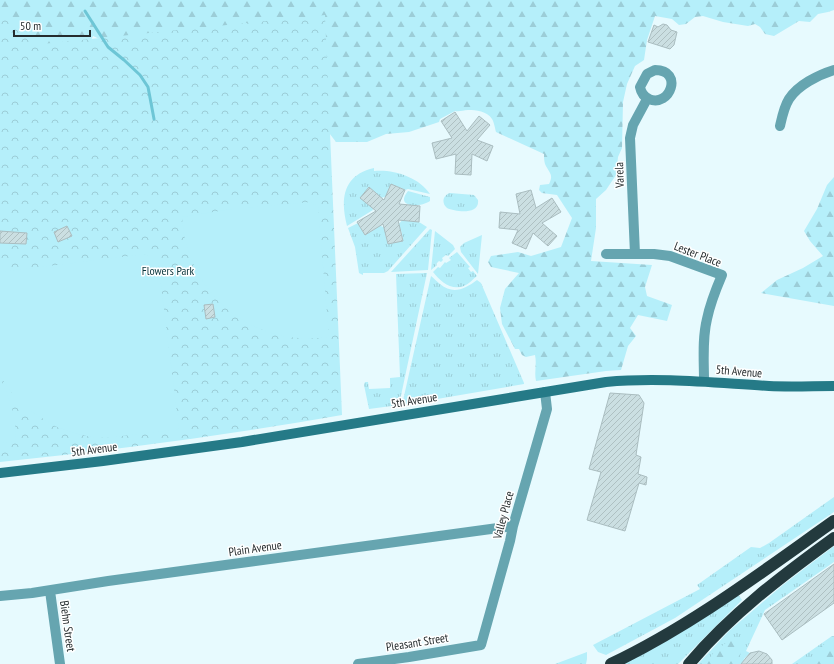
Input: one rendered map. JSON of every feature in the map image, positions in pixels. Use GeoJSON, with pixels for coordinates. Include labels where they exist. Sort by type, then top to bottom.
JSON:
{"type":"FeatureCollection","features":[{"type":"Feature","properties":{"kind":"highway"},"geometry":{"type":"LineString","coordinates":[[611,664],[695,618],[834,521]]}},
{"type":"Feature","properties":{"kind":"highway"},"geometry":{"type":"LineString","coordinates":[[689,664],[710,640],[746,608],[779,580],[834,538]]}},
{"type":"Feature","properties":{"kind":"street"},"geometry":{"type":"LineString","coordinates":[[780,126],[789,98],[795,92],[823,73],[834,70]]}},
{"type":"Feature","properties":{"kind":"street","name":"Varela"},"geometry":{"type":"LineString","coordinates":[[635,254],[630,138],[633,125],[647,99]]}},
{"type":"Feature","properties":{"kind":"street","name":"Lester Place"},"geometry":{"type":"LineString","coordinates":[[606,254],[654,254],[674,257],[722,275],[707,320],[704,341],[704,381]]}},
{"type":"Feature","properties":{"kind":"street","name":"5th Avenue"},"geometry":{"type":"LineString","coordinates":[[0,473],[242,442],[590,384],[622,381],[704,381],[782,387],[834,386]]}},
{"type":"Feature","properties":{"kind":"street","name":"Valley Place"},"geometry":{"type":"LineString","coordinates":[[481,645],[547,408],[545,392]]}},
{"type":"Feature","properties":{"kind":"street","name":"Plain Avenue"},"geometry":{"type":"LineString","coordinates":[[0,596],[50,591],[115,580],[513,526]]}},
{"type":"Feature","properties":{"kind":"street","name":"Biehn Street"},"geometry":{"type":"LineString","coordinates":[[50,591],[60,664]]}},
{"type":"Feature","properties":{"kind":"street","name":"Pleasant Street"},"geometry":{"type":"LineString","coordinates":[[358,664],[481,645]]}},
{"type":"Feature","properties":{"kind":"green space"},"geometry":{"type":"Polygon","coordinates":[[[0,0],[834,0],[834,10],[818,14],[810,22],[799,21],[774,36],[765,34],[760,27],[755,24],[748,26],[723,22],[703,16],[695,17],[686,24],[679,25],[672,19],[655,16],[647,40],[644,60],[635,66],[627,84],[623,102],[622,148],[618,157],[616,175],[606,190],[596,199],[596,228],[591,261],[652,265],[645,287],[647,296],[672,305],[667,321],[638,315],[630,328],[636,336],[628,346],[621,370],[536,381],[535,355],[526,357],[522,355],[519,349],[515,349],[502,324],[500,308],[505,289],[519,273],[491,267],[488,262],[491,256],[518,252],[531,256],[561,247],[572,218],[557,195],[542,193],[539,190],[540,185],[549,184],[551,178],[545,164],[544,154],[496,132],[490,116],[471,110],[455,111],[440,119],[439,122],[409,132],[386,134],[367,142],[336,142],[323,125],[93,36],[0,228],[0,0]]]}},
{"type":"Feature","properties":{"kind":"green space","name":"Flowers Park"},"geometry":{"type":"Polygon","coordinates":[[[0,7],[32,45],[325,15],[342,415],[171,442],[0,462],[0,7]]]}},
{"type":"Feature","properties":{"kind":"green space"},"geometry":{"type":"Polygon","coordinates":[[[374,168],[374,171],[389,171],[405,175],[419,183],[430,194],[408,189],[405,190],[391,184],[388,196],[381,198],[369,187],[373,210],[347,226],[344,207],[346,190],[350,182],[356,176],[364,171],[374,168]]]}},
{"type":"Feature","properties":{"kind":"green space"},"geometry":{"type":"Polygon","coordinates":[[[834,177],[834,306],[761,293],[777,280],[803,268],[823,256],[810,241],[804,231],[817,209],[827,185],[834,177]]]}},
{"type":"Feature","properties":{"kind":"green space"},"geometry":{"type":"Polygon","coordinates":[[[408,191],[430,197],[430,201],[420,205],[410,205],[404,201],[408,191]]]}},
{"type":"Feature","properties":{"kind":"green space"},"geometry":{"type":"Polygon","coordinates":[[[450,193],[474,195],[478,200],[478,205],[467,211],[456,211],[447,208],[443,202],[444,197],[450,193]]]}},
{"type":"Feature","properties":{"kind":"green space"},"geometry":{"type":"Polygon","coordinates":[[[311,202],[318,207],[329,337],[294,338],[262,330],[227,308],[212,294],[200,277],[191,258],[185,238],[182,217],[232,209],[311,202]]]}},
{"type":"Feature","properties":{"kind":"green space"},"geometry":{"type":"Polygon","coordinates":[[[403,219],[419,222],[427,227],[388,271],[384,273],[363,273],[363,275],[359,273],[355,247],[348,228],[358,223],[365,235],[379,225],[385,228],[388,244],[403,240],[401,230],[399,230],[398,225],[403,219]]]}},
{"type":"Feature","properties":{"kind":"green space"},"geometry":{"type":"Polygon","coordinates":[[[430,229],[432,230],[428,270],[391,272],[430,229]]]}},
{"type":"Feature","properties":{"kind":"green space"},"geometry":{"type":"Polygon","coordinates":[[[435,231],[453,245],[455,249],[448,256],[446,255],[442,258],[443,260],[441,262],[439,261],[431,270],[435,231]]]}},
{"type":"Feature","properties":{"kind":"green space"},"geometry":{"type":"Polygon","coordinates":[[[482,235],[478,274],[461,252],[460,247],[464,243],[482,235]]]}},
{"type":"Feature","properties":{"kind":"green space"},"geometry":{"type":"Polygon","coordinates":[[[457,252],[470,267],[468,268],[471,272],[473,271],[477,276],[466,285],[455,287],[446,284],[433,272],[438,267],[440,268],[445,262],[446,263],[451,260],[449,258],[457,252]]]}},
{"type":"Feature","properties":{"kind":"green space"},"geometry":{"type":"Polygon","coordinates":[[[146,254],[158,262],[179,429],[106,438],[91,437],[57,427],[30,411],[11,392],[0,376],[0,272],[146,254]]]}},
{"type":"Feature","properties":{"kind":"green space"},"geometry":{"type":"Polygon","coordinates":[[[427,273],[399,405],[369,409],[364,385],[365,382],[368,382],[369,389],[390,388],[390,378],[400,377],[396,274],[427,273]]]}},
{"type":"Feature","properties":{"kind":"green space"},"geometry":{"type":"Polygon","coordinates":[[[431,276],[445,287],[454,290],[459,290],[477,280],[481,283],[524,384],[402,405],[431,276]]]}},
{"type":"Feature","properties":{"kind":"green space"},"geometry":{"type":"Polygon","coordinates":[[[0,378],[12,409],[16,441],[0,443],[0,378]]]}},
{"type":"Feature","properties":{"kind":"green space"},"geometry":{"type":"Polygon","coordinates":[[[834,497],[834,512],[675,618],[606,655],[598,652],[593,645],[700,589],[697,585],[751,547],[760,548],[769,543],[834,497]]]}},
{"type":"Feature","properties":{"kind":"green space"},"geometry":{"type":"Polygon","coordinates":[[[834,546],[834,562],[765,610],[746,651],[750,653],[744,659],[743,664],[698,664],[729,631],[784,584],[834,546]]]}},
{"type":"Feature","properties":{"kind":"green space"},"geometry":{"type":"Polygon","coordinates":[[[738,594],[742,600],[678,664],[624,664],[738,594]]]}},
{"type":"Feature","properties":{"kind":"green space"},"geometry":{"type":"Polygon","coordinates":[[[834,636],[834,664],[792,664],[834,636]]]}},
{"type":"Feature","properties":{"kind":"green space"},"geometry":{"type":"Polygon","coordinates":[[[741,638],[743,645],[737,664],[706,664],[714,652],[731,639],[741,638]]]}},
{"type":"Feature","properties":{"kind":"green space"},"geometry":{"type":"Polygon","coordinates":[[[831,641],[834,644],[834,664],[805,664],[821,646],[831,641]]]}},
{"type":"Feature","properties":{"kind":"green space"},"geometry":{"type":"Polygon","coordinates":[[[587,652],[586,664],[555,664],[587,652]]]}},
{"type":"Feature","properties":{"kind":"building"},"geometry":{"type":"Polygon","coordinates":[[[663,24],[667,25],[671,30],[677,32],[674,45],[670,49],[648,42],[654,25],[658,27],[663,24]]]}},
{"type":"Feature","properties":{"kind":"building"},"geometry":{"type":"Polygon","coordinates":[[[455,112],[467,131],[479,116],[490,125],[477,140],[493,146],[487,161],[472,154],[471,175],[455,174],[456,154],[436,159],[432,143],[452,138],[441,121],[455,112]]]}},
{"type":"Feature","properties":{"kind":"building"},"geometry":{"type":"Polygon","coordinates":[[[391,184],[405,190],[399,204],[420,206],[419,222],[398,220],[403,241],[388,244],[383,224],[365,235],[357,222],[376,211],[360,198],[369,187],[384,200],[391,184]]]}},
{"type":"Feature","properties":{"kind":"building"},"geometry":{"type":"Polygon","coordinates":[[[531,190],[536,208],[552,198],[561,212],[542,223],[557,236],[548,246],[533,233],[526,249],[512,243],[518,230],[499,228],[500,212],[520,214],[516,194],[531,190]]]}},
{"type":"Feature","properties":{"kind":"building"},"geometry":{"type":"Polygon","coordinates":[[[67,226],[72,236],[58,242],[54,232],[67,226]]]}},
{"type":"Feature","properties":{"kind":"building"},"geometry":{"type":"Polygon","coordinates":[[[0,231],[27,233],[26,244],[0,243],[0,231]]]}},
{"type":"Feature","properties":{"kind":"building"},"geometry":{"type":"Polygon","coordinates":[[[213,304],[215,317],[206,319],[204,305],[213,304]]]}},
{"type":"Feature","properties":{"kind":"building"},"geometry":{"type":"Polygon","coordinates":[[[610,393],[639,395],[644,403],[636,455],[641,457],[638,474],[647,477],[646,485],[639,483],[625,531],[587,520],[601,472],[589,469],[610,393]]]}},
{"type":"Feature","properties":{"kind":"building"},"geometry":{"type":"Polygon","coordinates":[[[834,564],[834,603],[782,640],[764,614],[834,564]]]}},
{"type":"Feature","properties":{"kind":"building"},"geometry":{"type":"Polygon","coordinates":[[[759,651],[767,654],[772,660],[772,664],[741,664],[750,653],[759,651]]]}},
{"type":"Feature","properties":{"kind":"waterway"},"geometry":{"type":"LineString","coordinates":[[85,11],[108,47],[140,75],[148,87],[154,119]]}}]}
